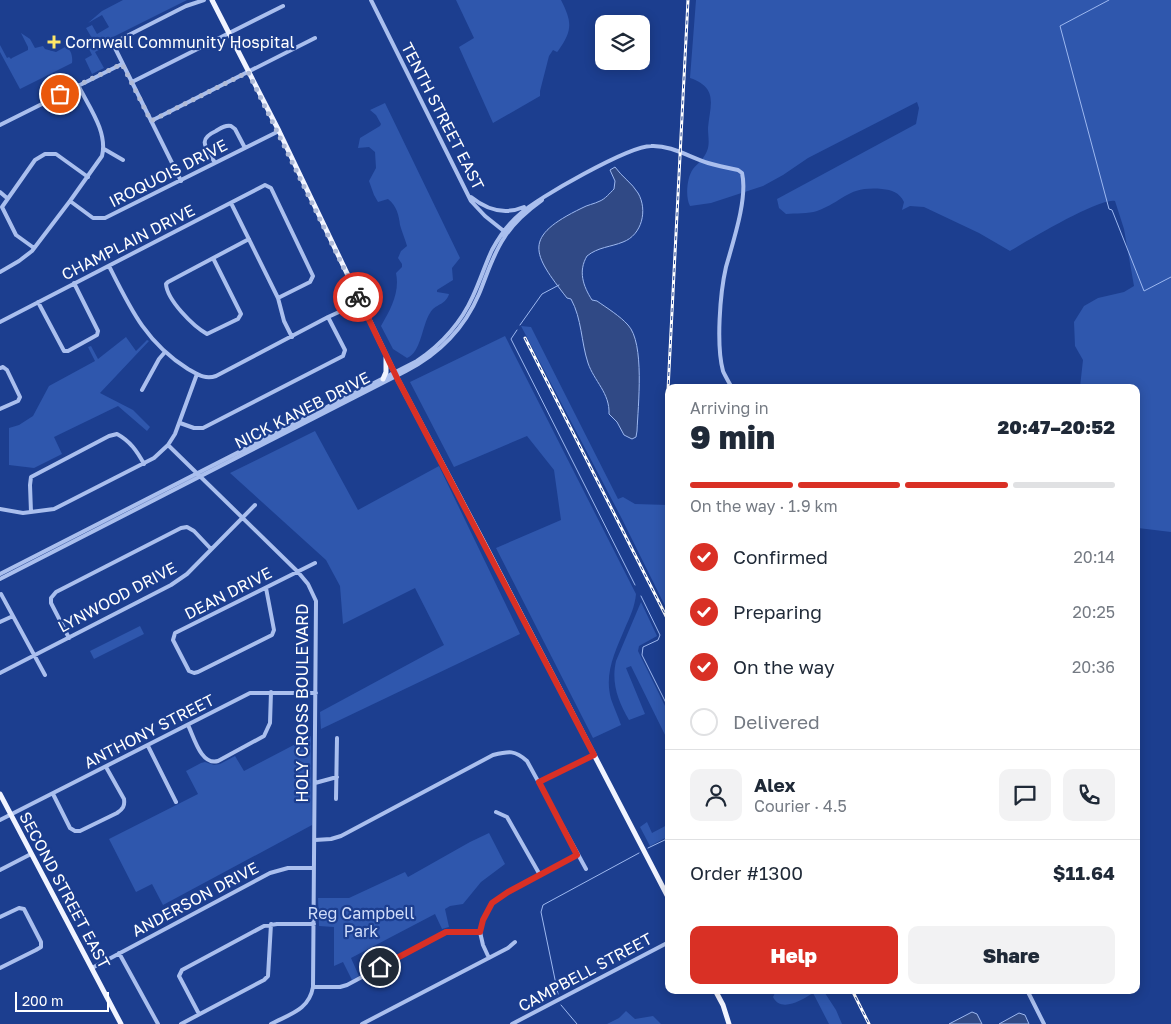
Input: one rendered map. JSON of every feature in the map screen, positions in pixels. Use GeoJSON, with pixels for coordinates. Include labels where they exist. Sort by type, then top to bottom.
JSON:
{"type":"FeatureCollection","features":[{"type":"Feature","properties":{"kind":"main road"},"geometry":{"type":"LineString","coordinates":[[212,0],[278,131],[386,356],[665,891]]}},
{"type":"Feature","properties":{"kind":"main road"},"geometry":{"type":"LineString","coordinates":[[383,379],[386,372],[386,356]]}},
{"type":"Feature","properties":{"kind":"main road","name":"SECOND STREET EAST"},"geometry":{"type":"LineString","coordinates":[[0,794],[121,1024]]}},
{"type":"Feature","properties":{"kind":"main road"},"geometry":{"type":"LineString","coordinates":[[717,994],[729,1024]]}},
{"type":"Feature","properties":{"kind":"street"},"geometry":{"type":"LineString","coordinates":[[182,181],[114,45],[117,41],[186,6],[204,0]]}},
{"type":"Feature","properties":{"kind":"street","name":"TENTH STREET EAST"},"geometry":{"type":"LineString","coordinates":[[370,0],[464,189],[477,208],[505,232]]}},
{"type":"Feature","properties":{"kind":"street"},"geometry":{"type":"LineString","coordinates":[[132,82],[282,6]]}},
{"type":"Feature","properties":{"kind":"street"},"geometry":{"type":"LineString","coordinates":[[151,121],[315,38]]}},
{"type":"Feature","properties":{"kind":"street"},"geometry":{"type":"LineString","coordinates":[[0,125],[122,64]]}},
{"type":"Feature","properties":{"kind":"street"},"geometry":{"type":"LineString","coordinates":[[0,272],[19,261],[34,248],[100,159],[104,149],[102,132],[78,85]]}},
{"type":"Feature","properties":{"kind":"street"},"geometry":{"type":"LineString","coordinates":[[215,163],[205,143],[204,139],[207,135],[226,126],[231,126],[235,129],[245,148]]}},
{"type":"Feature","properties":{"kind":"street","name":"IROQUOIS DRIVE"},"geometry":{"type":"LineString","coordinates":[[70,201],[94,218],[105,218],[182,181],[278,131]]}},
{"type":"Feature","properties":{"kind":"street","name":"NICK KANEB DRIVE"},"geometry":{"type":"LineString","coordinates":[[0,574],[396,374],[428,354],[457,325],[473,296],[492,250],[518,215],[533,202],[623,154],[650,146],[672,149],[709,163],[735,169],[743,175],[741,207],[724,279],[720,334],[720,357],[729,384]]}},
{"type":"Feature","properties":{"kind":"street"},"geometry":{"type":"LineString","coordinates":[[104,149],[123,160]]}},
{"type":"Feature","properties":{"kind":"street"},"geometry":{"type":"LineString","coordinates":[[34,248],[17,236],[2,208],[7,198],[35,160],[45,154],[56,154],[88,177]]}},
{"type":"Feature","properties":{"kind":"street","name":"CHAMPLAIN DRIVE"},"geometry":{"type":"LineString","coordinates":[[0,322],[264,186],[268,186],[273,193],[313,276],[310,282],[278,298]]}},
{"type":"Feature","properties":{"kind":"street"},"geometry":{"type":"LineString","coordinates":[[464,189],[478,203],[495,210],[511,211],[533,202]]}},
{"type":"Feature","properties":{"kind":"street"},"geometry":{"type":"LineString","coordinates":[[0,192],[7,198]]}},
{"type":"Feature","properties":{"kind":"street","name":"NICK KANEB DRIVE"},"geometry":{"type":"LineString","coordinates":[[505,232],[552,193]]}},
{"type":"Feature","properties":{"kind":"street"},"geometry":{"type":"LineString","coordinates":[[231,203],[278,298],[284,321],[292,336]]}},
{"type":"Feature","properties":{"kind":"street"},"geometry":{"type":"LineString","coordinates":[[213,258],[241,314],[238,319],[208,334],[199,329],[183,313],[170,296],[166,284],[168,282],[213,258],[249,239]]}},
{"type":"Feature","properties":{"kind":"street"},"geometry":{"type":"LineString","coordinates":[[109,266],[138,322],[150,337],[165,352],[197,374],[208,378],[216,376],[361,302]]}},
{"type":"Feature","properties":{"kind":"street"},"geometry":{"type":"LineString","coordinates":[[38,302],[64,351],[68,351],[94,338],[98,331],[74,283]]}},
{"type":"Feature","properties":{"kind":"street"},"geometry":{"type":"LineString","coordinates":[[180,423],[194,428],[203,428],[343,356],[345,350],[328,318]]}},
{"type":"Feature","properties":{"kind":"street"},"geometry":{"type":"LineString","coordinates":[[142,390],[159,359],[165,352]]}},
{"type":"Feature","properties":{"kind":"street"},"geometry":{"type":"LineString","coordinates":[[0,368],[3,367],[7,370],[20,397],[17,402],[0,410]]}},
{"type":"Feature","properties":{"kind":"street"},"geometry":{"type":"LineString","coordinates":[[0,509],[12,512],[31,512],[46,511],[64,505],[157,456],[168,445],[180,423],[197,374]]}},
{"type":"Feature","properties":{"kind":"street","name":"NICK KANEB DRIVE"},"geometry":{"type":"LineString","coordinates":[[0,579],[383,379],[396,374]]}},
{"type":"Feature","properties":{"kind":"street"},"geometry":{"type":"LineString","coordinates":[[31,512],[31,477],[109,436],[117,434],[123,437],[135,448],[144,464]]}},
{"type":"Feature","properties":{"kind":"street","name":"HOLY CROSS BOULEVARD"},"geometry":{"type":"LineString","coordinates":[[168,445],[298,572],[308,584],[316,601],[313,987]]}},
{"type":"Feature","properties":{"kind":"street","name":"LYNWOOD DRIVE"},"geometry":{"type":"LineString","coordinates":[[0,673],[171,585],[187,574],[255,505]]}},
{"type":"Feature","properties":{"kind":"street"},"geometry":{"type":"LineString","coordinates":[[69,638],[51,603],[51,598],[56,592],[187,526],[212,548]]}},
{"type":"Feature","properties":{"kind":"street","name":"DEAN DRIVE"},"geometry":{"type":"LineString","coordinates":[[266,588],[274,630],[271,636],[196,673],[189,670],[173,640],[173,636],[176,633],[315,563]]}},
{"type":"Feature","properties":{"kind":"street"},"geometry":{"type":"LineString","coordinates":[[1,594],[45,675]]}},
{"type":"Feature","properties":{"kind":"street"},"geometry":{"type":"LineString","coordinates":[[0,622],[13,616]]}},
{"type":"Feature","properties":{"kind":"street"},"geometry":{"type":"LineString","coordinates":[[188,724],[203,756],[207,761],[214,763],[264,736],[270,723],[271,692]]}},
{"type":"Feature","properties":{"kind":"street","name":"ANTHONY STREET"},"geometry":{"type":"LineString","coordinates":[[0,820],[250,693],[316,693]]}},
{"type":"Feature","properties":{"kind":"street"},"geometry":{"type":"LineString","coordinates":[[336,799],[337,738]]}},
{"type":"Feature","properties":{"kind":"street"},"geometry":{"type":"LineString","coordinates":[[148,746],[176,802]]}},
{"type":"Feature","properties":{"kind":"street"},"geometry":{"type":"LineString","coordinates":[[315,840],[342,836],[493,755],[512,752],[520,754],[527,761],[586,869]]}},
{"type":"Feature","properties":{"kind":"street"},"geometry":{"type":"LineString","coordinates":[[539,782],[594,755]]}},
{"type":"Feature","properties":{"kind":"street"},"geometry":{"type":"LineString","coordinates":[[53,794],[70,828],[75,831],[80,831],[117,813],[122,810],[125,804],[124,799],[106,766]]}},
{"type":"Feature","properties":{"kind":"street"},"geometry":{"type":"LineString","coordinates":[[315,783],[337,777]]}},
{"type":"Feature","properties":{"kind":"street"},"geometry":{"type":"LineString","coordinates":[[496,812],[507,817],[540,875]]}},
{"type":"Feature","properties":{"kind":"street"},"geometry":{"type":"LineString","coordinates":[[0,870],[31,854]]}},
{"type":"Feature","properties":{"kind":"street"},"geometry":{"type":"LineString","coordinates":[[489,958],[480,932],[483,920],[492,903],[508,892],[577,855]]}},
{"type":"Feature","properties":{"kind":"street","name":"ANDERSON DRIVE"},"geometry":{"type":"LineString","coordinates":[[92,968],[270,873],[288,868],[314,868]]}},
{"type":"Feature","properties":{"kind":"street"},"geometry":{"type":"LineString","coordinates":[[0,917],[19,908],[24,909],[41,942],[41,947],[0,968]]}},
{"type":"Feature","properties":{"kind":"street"},"geometry":{"type":"LineString","coordinates":[[181,1024],[264,980],[268,976],[270,971],[271,924]]}},
{"type":"Feature","properties":{"kind":"street"},"geometry":{"type":"LineString","coordinates":[[199,1014],[181,982],[179,976],[182,970],[264,926],[271,924],[314,924]]}},
{"type":"Feature","properties":{"kind":"street"},"geometry":{"type":"LineString","coordinates":[[271,1024],[306,1004],[311,998],[313,987],[340,987],[347,985],[446,932],[480,932]]}},
{"type":"Feature","properties":{"kind":"street"},"geometry":{"type":"LineString","coordinates":[[362,1024],[508,948],[515,942]]}},
{"type":"Feature","properties":{"kind":"street","name":"CAMPBELL STREET"},"geometry":{"type":"LineString","coordinates":[[512,1024],[665,944]]}},
{"type":"Feature","properties":{"kind":"street"},"geometry":{"type":"LineString","coordinates":[[120,953],[158,1024]]}},
{"type":"Feature","properties":{"kind":"street"},"geometry":{"type":"LineString","coordinates":[[1029,994],[1044,1024]]}},
{"type":"Feature","properties":{"kind":"street"},"geometry":{"type":"LineString","coordinates":[[521,1019],[524,1024]]}},
{"type":"Feature","properties":{"kind":"green space"},"geometry":{"type":"Polygon","coordinates":[[[123,0],[187,0],[107,40],[108,45],[95,52],[104,68],[92,74],[85,59],[92,55],[89,49],[96,45],[86,28],[92,25],[97,34],[109,27],[102,15],[88,23],[102,11],[123,0]]]}},
{"type":"Feature","properties":{"kind":"green space"},"geometry":{"type":"Polygon","coordinates":[[[456,0],[561,0],[569,20],[568,31],[563,44],[557,52],[553,50],[549,56],[540,96],[493,123],[459,47],[474,38],[456,0]]]}},
{"type":"Feature","properties":{"kind":"green space"},"geometry":{"type":"Polygon","coordinates":[[[696,0],[1171,0],[1171,532],[1140,528],[1140,384],[1080,384],[1083,360],[1075,346],[1074,322],[1084,306],[1098,298],[1124,292],[1134,286],[1124,229],[1115,201],[1080,212],[1010,251],[979,233],[924,207],[910,206],[902,210],[904,202],[895,192],[889,190],[870,189],[853,192],[826,207],[810,213],[786,214],[779,208],[777,199],[916,124],[919,108],[917,102],[808,158],[763,186],[711,203],[690,206],[687,192],[688,182],[693,169],[704,156],[709,143],[708,128],[711,98],[705,87],[690,78],[696,0]]]}},
{"type":"Feature","properties":{"kind":"green space"},"geometry":{"type":"Polygon","coordinates":[[[21,33],[30,39],[35,48],[43,46],[45,49],[56,52],[65,47],[69,49],[72,63],[20,89],[0,52],[0,45],[7,58],[11,59],[28,50],[21,33]]]}},
{"type":"Feature","properties":{"kind":"green space"},"geometry":{"type":"Polygon","coordinates":[[[385,103],[460,258],[452,268],[453,280],[437,290],[437,292],[449,294],[448,298],[430,313],[415,351],[407,358],[393,349],[381,326],[396,294],[396,273],[402,267],[398,258],[401,251],[407,246],[395,208],[388,199],[378,202],[369,181],[376,168],[375,152],[369,147],[358,148],[360,138],[381,124],[376,115],[370,110],[385,103]]]}},
{"type":"Feature","properties":{"kind":"green space"},"geometry":{"type":"Polygon","coordinates":[[[521,326],[531,327],[618,499],[623,497],[635,504],[665,505],[665,606],[622,519],[521,326]]]}},
{"type":"Feature","properties":{"kind":"green space"},"geometry":{"type":"Polygon","coordinates":[[[505,336],[636,594],[635,603],[614,654],[610,671],[609,689],[611,699],[621,725],[593,738],[496,548],[561,520],[554,470],[527,436],[454,467],[410,382],[505,336]]]}},
{"type":"Feature","properties":{"kind":"green space"},"geometry":{"type":"Polygon","coordinates":[[[126,337],[136,351],[147,340],[149,341],[100,393],[133,410],[150,427],[147,431],[118,406],[54,437],[62,454],[34,468],[9,465],[9,428],[19,425],[33,416],[49,386],[95,361],[88,347],[91,346],[98,359],[126,337]]]}},
{"type":"Feature","properties":{"kind":"green space"},"geometry":{"type":"Polygon","coordinates":[[[315,431],[358,510],[439,466],[520,634],[321,729],[320,712],[444,645],[415,588],[343,624],[340,586],[326,560],[230,473],[315,431]]]}},
{"type":"Feature","properties":{"kind":"green space"},"geometry":{"type":"Polygon","coordinates":[[[641,602],[657,636],[639,646],[638,651],[665,706],[665,735],[631,666],[626,668],[645,714],[629,720],[616,692],[614,677],[616,661],[641,602]]]}},
{"type":"Feature","properties":{"kind":"green space"},"geometry":{"type":"Polygon","coordinates":[[[140,626],[144,634],[94,659],[90,651],[140,626]]]}},
{"type":"Feature","properties":{"kind":"green space"},"geometry":{"type":"Polygon","coordinates":[[[311,736],[312,825],[163,905],[152,884],[136,892],[109,839],[198,794],[186,771],[201,763],[220,764],[235,756],[244,771],[311,736]]]}},
{"type":"Feature","properties":{"kind":"green space"},"geometry":{"type":"Polygon","coordinates":[[[647,822],[652,833],[665,826],[665,838],[650,846],[640,827],[647,822]]]}},
{"type":"Feature","properties":{"kind":"green space","name":"Reg Campbell Park"},"geometry":{"type":"Polygon","coordinates":[[[489,833],[505,864],[481,882],[463,904],[450,906],[445,909],[449,927],[442,929],[435,914],[351,958],[359,976],[352,980],[343,962],[334,966],[334,927],[319,926],[318,898],[349,898],[405,872],[408,877],[489,833]]]}},
{"type":"Feature","properties":{"kind":"green space"},"geometry":{"type":"Polygon","coordinates":[[[774,994],[811,994],[798,1002],[786,1005],[777,1002],[773,997],[774,994]]]}},
{"type":"Feature","properties":{"kind":"green space"},"geometry":{"type":"Polygon","coordinates":[[[814,994],[826,994],[842,1024],[829,1024],[814,994]]]}},
{"type":"Feature","properties":{"kind":"green space"},"geometry":{"type":"Polygon","coordinates":[[[626,1011],[635,1019],[653,1016],[661,1024],[607,1024],[619,1018],[626,1011]]]}},
{"type":"Feature","properties":{"kind":"shaded area"},"geometry":{"type":"Polygon","coordinates":[[[615,167],[633,186],[641,200],[643,214],[639,228],[630,239],[605,247],[587,256],[582,273],[584,284],[592,300],[597,301],[613,312],[628,325],[637,346],[639,391],[637,431],[636,437],[632,439],[624,435],[617,422],[609,414],[607,400],[588,363],[575,307],[571,299],[567,298],[546,269],[539,247],[542,237],[549,228],[563,218],[602,200],[614,189],[615,181],[610,170],[615,167]]]}},
{"type":"Feature","properties":{"kind":"shaded area"},"geometry":{"type":"Polygon","coordinates":[[[972,1012],[977,1014],[982,1024],[949,1024],[972,1012]]]}},
{"type":"Feature","properties":{"kind":"shaded area"},"geometry":{"type":"Polygon","coordinates":[[[1019,1013],[1025,1015],[1029,1024],[999,1024],[1019,1013]]]}},
{"type":"Feature","properties":{"kind":"waterway"},"geometry":{"type":"LineString","coordinates":[[1109,0],[1060,26],[1109,209],[1112,210],[1144,291],[1171,277]]}},
{"type":"Feature","properties":{"kind":"waterway"},"geometry":{"type":"LineString","coordinates":[[520,325],[542,294],[559,285]]}},
{"type":"Feature","properties":{"kind":"waterway"},"geometry":{"type":"LineString","coordinates":[[517,330],[511,339],[635,585]]}},
{"type":"Feature","properties":{"kind":"waterway"},"geometry":{"type":"LineString","coordinates":[[641,596],[660,635],[658,640],[643,647],[642,655],[665,701]]}},
{"type":"Feature","properties":{"kind":"waterway"},"geometry":{"type":"LineString","coordinates":[[648,848],[665,840]]}},
{"type":"Feature","properties":{"kind":"waterway"},"geometry":{"type":"LineString","coordinates":[[558,994],[541,912],[543,905],[639,853]]}},
{"type":"Feature","properties":{"kind":"waterway"},"geometry":{"type":"LineString","coordinates":[[561,1005],[577,1024]]}},
{"type":"Feature","properties":{"kind":"railway"},"geometry":{"type":"LineString","coordinates":[[668,384],[688,0]]}},
{"type":"Feature","properties":{"kind":"railway"},"geometry":{"type":"LineString","coordinates":[[525,338],[665,614]]}},
{"type":"Feature","properties":{"kind":"railway"},"geometry":{"type":"LineString","coordinates":[[854,994],[869,1024]]}},
{"type":"Feature","properties":{"kind":"way so far"},"geometry":{"type":"LineString","coordinates":[[60,94],[122,64],[151,121],[248,72],[358,297]]}},
{"type":"Feature","properties":{"kind":"place","name":"Cornwall Community Hospital"},"geometry":{"type":"Point","coordinates":[54,42]}},
{"type":"Feature","properties":{"kind":"route"},"geometry":{"type":"LineString","coordinates":[[358,297],[398,380],[594,755],[539,782],[577,855],[508,892],[492,903],[483,920],[480,932],[446,932],[380,967]]}}]}
